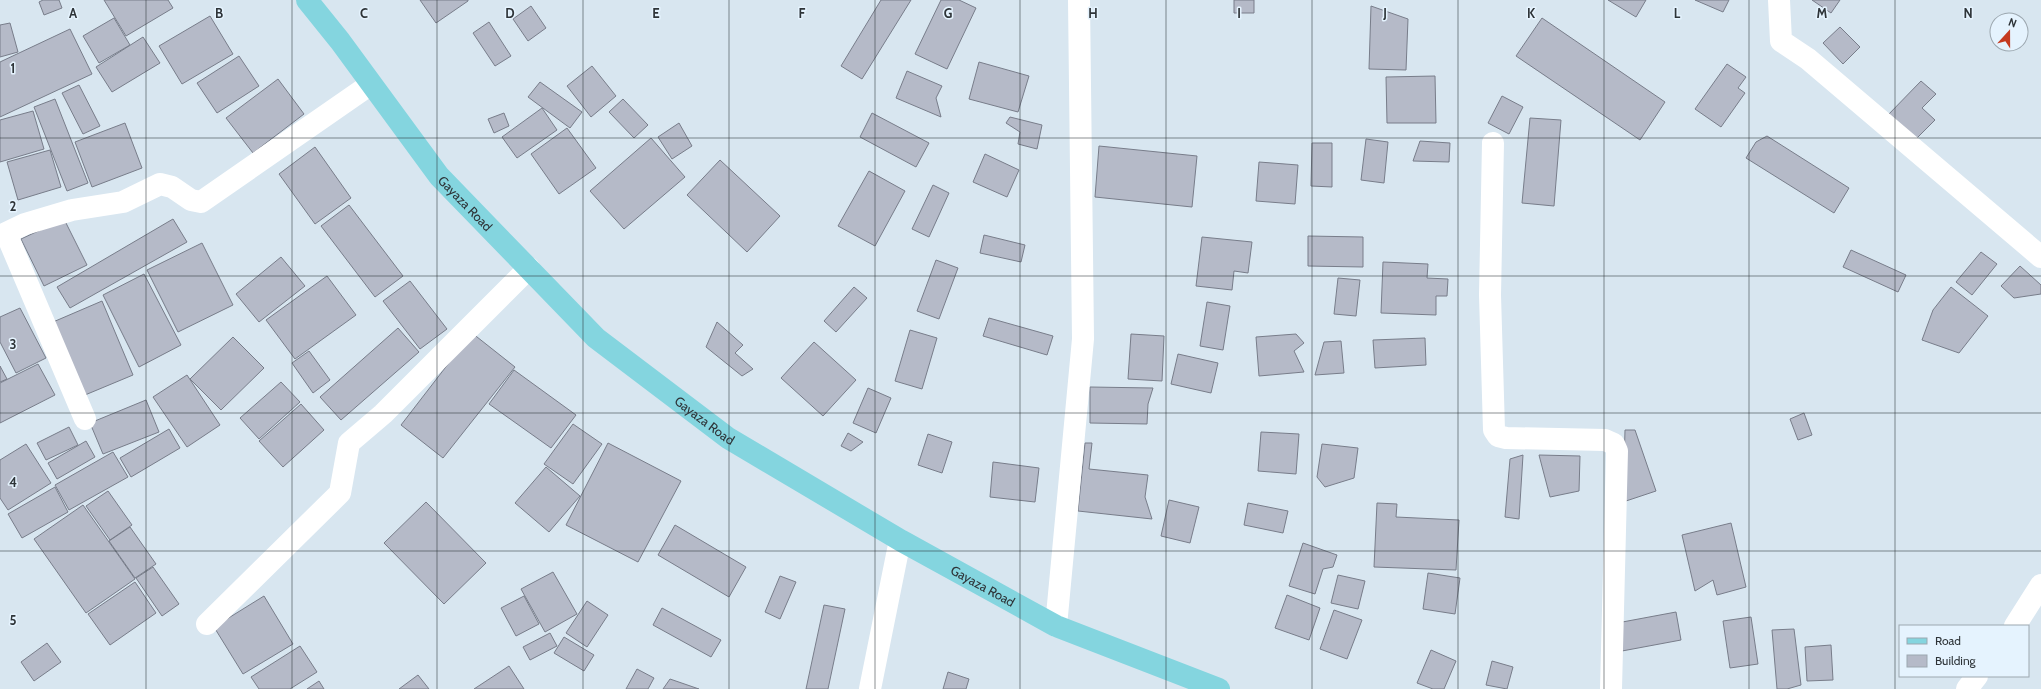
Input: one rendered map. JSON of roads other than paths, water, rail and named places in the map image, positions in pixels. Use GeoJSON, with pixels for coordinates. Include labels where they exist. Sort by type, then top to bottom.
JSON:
{"type":"FeatureCollection","features":[{"type":"Feature","properties":{"kind":"main road","name":"Gayaza Road"},"geometry":{"type":"LineString","coordinates":[[308,0],[438,176],[596,338],[728,438],[900,540],[1056,626],[1219,689]]}},
{"type":"Feature","properties":{"kind":"street"},"geometry":{"type":"LineString","coordinates":[[1056,626],[1083,339],[1079,0]]}},
{"type":"Feature","properties":{"kind":"street"},"geometry":{"type":"LineString","coordinates":[[1779,0],[1782,41],[1808,59],[2041,257]]}},
{"type":"Feature","properties":{"kind":"street"},"geometry":{"type":"LineString","coordinates":[[85,419],[3,234],[25,224],[72,210],[123,202],[160,184],[172,188],[191,200],[200,202],[371,84]]}},
{"type":"Feature","properties":{"kind":"street"},"geometry":{"type":"LineString","coordinates":[[1493,143],[1490,295],[1494,430],[1498,436],[1506,438],[1605,440],[1614,444],[1617,451],[1611,689]]}},
{"type":"Feature","properties":{"kind":"street"},"geometry":{"type":"LineString","coordinates":[[207,624],[340,493],[349,443],[383,414],[529,268]]}},
{"type":"Feature","properties":{"kind":"street"},"geometry":{"type":"LineString","coordinates":[[870,689],[900,540]]}},
{"type":"Feature","properties":{"kind":"street"},"geometry":{"type":"LineString","coordinates":[[2016,625],[2041,585]]}},
{"type":"Feature","properties":{"kind":"street"},"geometry":{"type":"LineString","coordinates":[[1967,689],[1976,677]]}}]}
